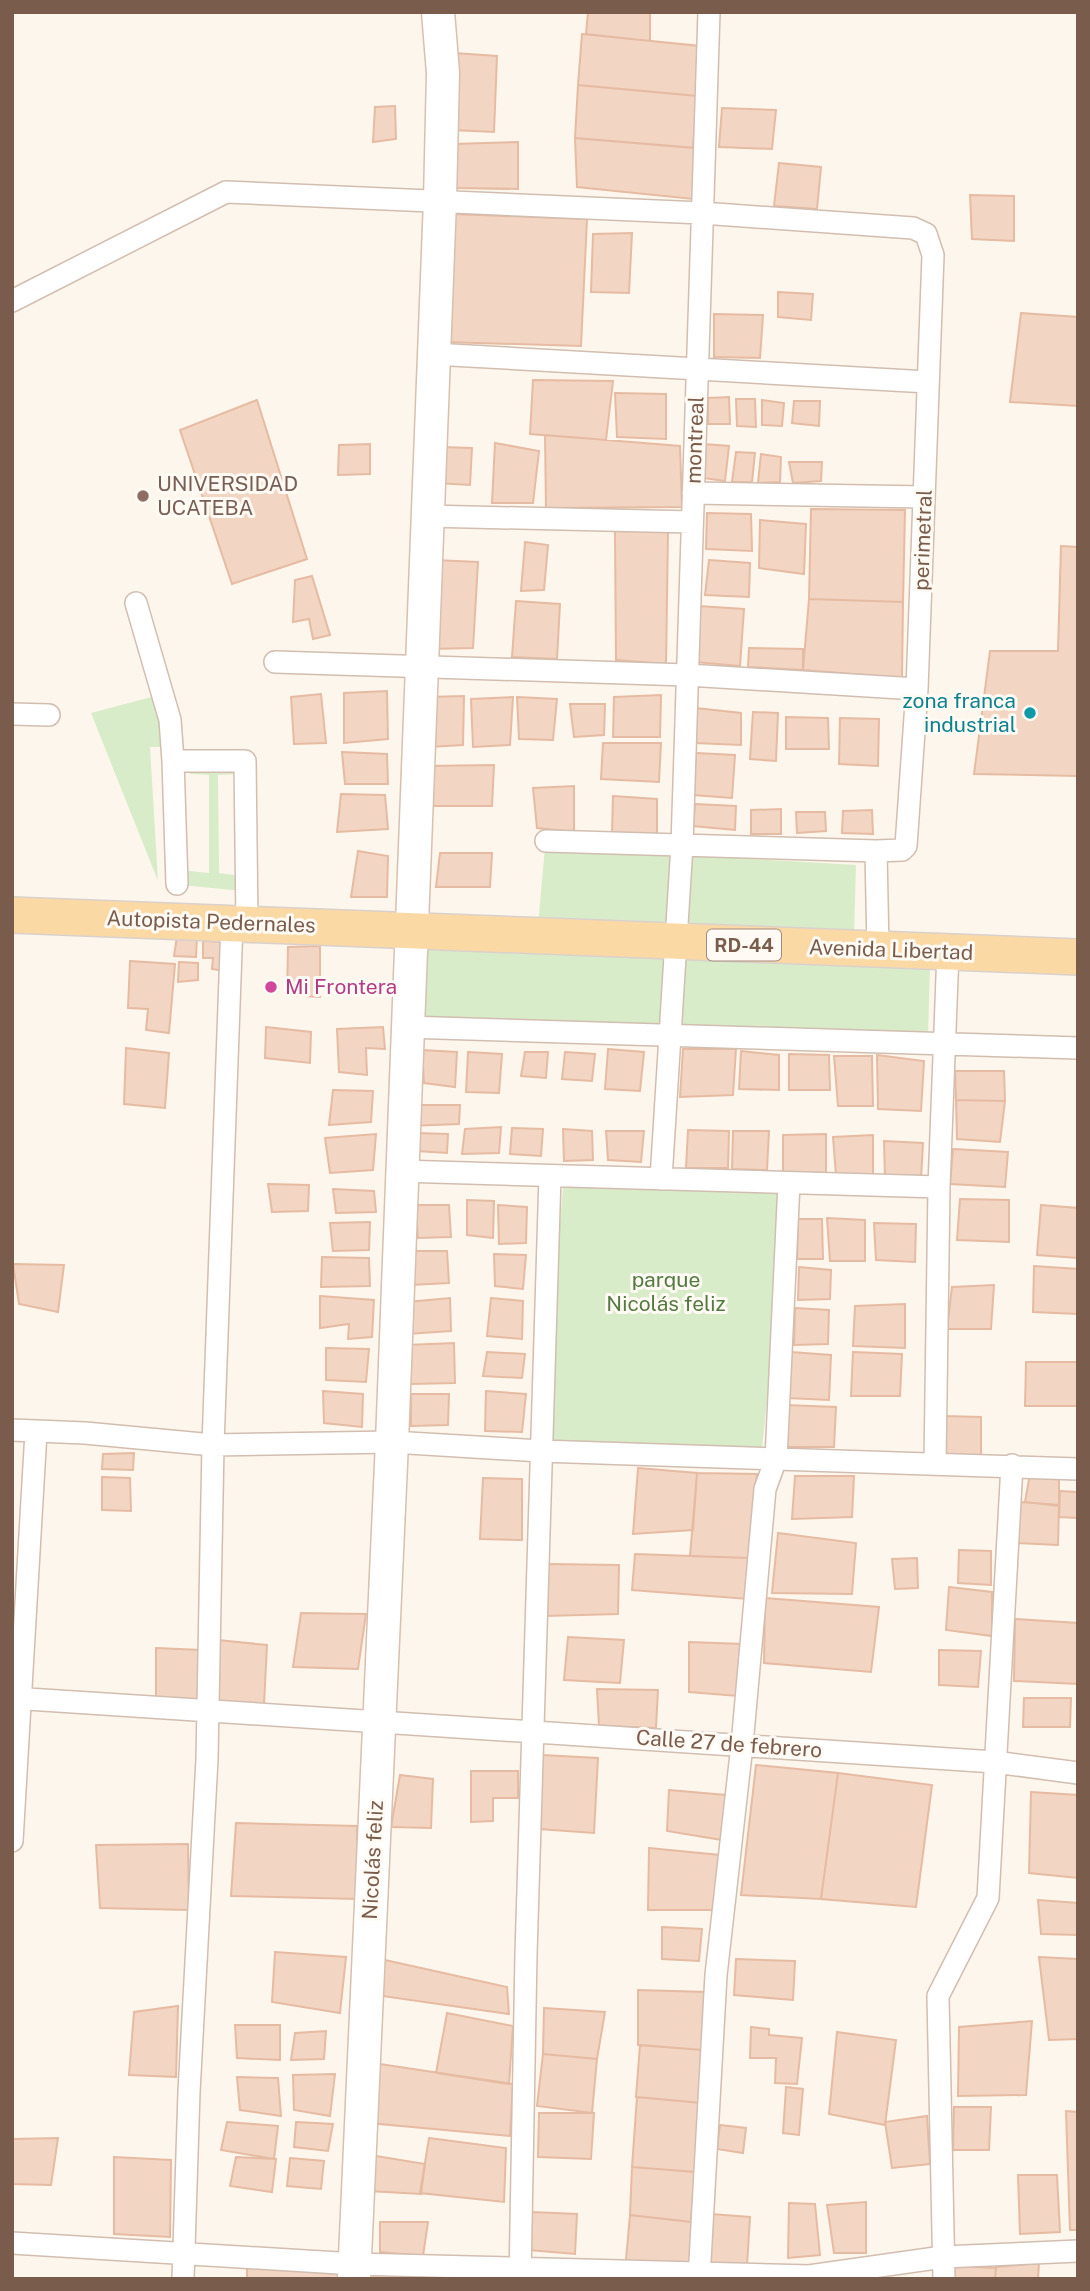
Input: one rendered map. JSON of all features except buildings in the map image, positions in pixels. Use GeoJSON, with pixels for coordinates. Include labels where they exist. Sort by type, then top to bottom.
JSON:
{"type":"FeatureCollection","features":[{"type":"Feature","properties":{"kind":"main road","name":"Nicolás feliz"},"geometry":{"type":"LineString","coordinates":[[354,2271],[392,1442],[400,1171],[440,200],[443,73],[438,12]]}},
{"type":"Feature","properties":{"kind":"main road","name":"Autopista Pedernales"},"geometry":{"type":"LineString","coordinates":[[12,915],[410,929]]}},
{"type":"Feature","properties":{"kind":"main road","name":"Avenida Libertad"},"geometry":{"type":"LineString","coordinates":[[410,929],[674,943],[1078,957]]}},
{"type":"Feature","properties":{"kind":"street","name":"montreal"},"geometry":{"type":"LineString","coordinates":[[661,1180],[682,845],[709,12]]}},
{"type":"Feature","properties":{"kind":"street"},"geometry":{"type":"LineString","coordinates":[[12,301],[226,192],[702,213]]}},
{"type":"Feature","properties":{"kind":"street","name":"perimetral"},"geometry":{"type":"LineString","coordinates":[[702,213],[913,228],[926,234],[933,255],[917,689],[906,846],[902,850],[877,851]]}},
{"type":"Feature","properties":{"kind":"street"},"geometry":{"type":"LineString","coordinates":[[433,354],[928,382]]}},
{"type":"Feature","properties":{"kind":"street"},"geometry":{"type":"LineString","coordinates":[[693,493],[924,498]]}},
{"type":"Feature","properties":{"kind":"street"},"geometry":{"type":"LineString","coordinates":[[427,516],[692,522]]}},
{"type":"Feature","properties":{"kind":"street"},"geometry":{"type":"LineString","coordinates":[[136,603],[170,720],[177,884]]}},
{"type":"Feature","properties":{"kind":"street"},"geometry":{"type":"LineString","coordinates":[[275,662],[687,675],[917,689]]}},
{"type":"Feature","properties":{"kind":"street"},"geometry":{"type":"LineString","coordinates":[[12,714],[49,715]]}},
{"type":"Feature","properties":{"kind":"street"},"geometry":{"type":"LineString","coordinates":[[173,761],[245,761],[240,923],[213,1445],[208,1710],[183,2279]]}},
{"type":"Feature","properties":{"kind":"street"},"geometry":{"type":"LineString","coordinates":[[547,841],[877,851],[878,950]]}},
{"type":"Feature","properties":{"kind":"street"},"geometry":{"type":"LineString","coordinates":[[935,1463],[939,1187],[948,951]]}},
{"type":"Feature","properties":{"kind":"street"},"geometry":{"type":"LineString","coordinates":[[406,1027],[944,1046],[1078,1048]]}},
{"type":"Feature","properties":{"kind":"street"},"geometry":{"type":"LineString","coordinates":[[400,1171],[939,1187]]}},
{"type":"Feature","properties":{"kind":"street"},"geometry":{"type":"LineString","coordinates":[[520,2274],[550,1176]]}},
{"type":"Feature","properties":{"kind":"street"},"geometry":{"type":"LineString","coordinates":[[699,2276],[716,1975],[742,1745],[765,1489],[776,1459],[789,1183]]}},
{"type":"Feature","properties":{"kind":"street"},"geometry":{"type":"LineString","coordinates":[[12,1430],[85,1433],[213,1445],[392,1442],[541,1451],[1078,1469]]}},
{"type":"Feature","properties":{"kind":"street"},"geometry":{"type":"LineString","coordinates":[[12,1841],[16,1698],[36,1432]]}},
{"type":"Feature","properties":{"kind":"street"},"geometry":{"type":"LineString","coordinates":[[944,2279],[938,1996],[988,1898],[1012,1465]]}},
{"type":"Feature","properties":{"kind":"street","name":"Calle 27 de febrero"},"geometry":{"type":"LineString","coordinates":[[16,1698],[995,1762],[1078,1773]]}},
{"type":"Feature","properties":{"kind":"street"},"geometry":{"type":"LineString","coordinates":[[12,2243],[184,2254],[354,2271],[699,2276],[809,2276],[943,2257],[1078,2251]]}},
{"type":"Feature","properties":{"kind":"green space"},"geometry":{"type":"Polygon","coordinates":[[[159,695],[168,747],[150,747],[158,881],[91,713],[159,695]]]}},
{"type":"Feature","properties":{"kind":"green space"},"geometry":{"type":"Polygon","coordinates":[[[241,763],[241,774],[218,775],[219,873],[242,876],[243,891],[181,885],[181,870],[209,873],[209,775],[190,774],[190,764],[241,763]]]}},
{"type":"Feature","properties":{"kind":"green space"},"geometry":{"type":"Polygon","coordinates":[[[545,847],[856,865],[854,937],[538,926],[545,847]]]}},
{"type":"Feature","properties":{"kind":"green space"},"geometry":{"type":"Polygon","coordinates":[[[428,950],[930,967],[928,1034],[425,1018],[428,950]]]}},
{"type":"Feature","properties":{"kind":"green space","name":"parque Nicolás feliz"},"geometry":{"type":"Polygon","coordinates":[[[564,1176],[789,1183],[761,1459],[541,1451],[564,1176]]]}},
{"type":"Feature","properties":{"kind":"place","name":"UNIVERSIDAD UCATEBA"},"geometry":{"type":"Point","coordinates":[143,496]}},
{"type":"Feature","properties":{"kind":"place","name":"zona franca industrial"},"geometry":{"type":"Point","coordinates":[1030,713]}},
{"type":"Feature","properties":{"kind":"place","name":"Mi Frontera"},"geometry":{"type":"Point","coordinates":[271,987]}}]}
